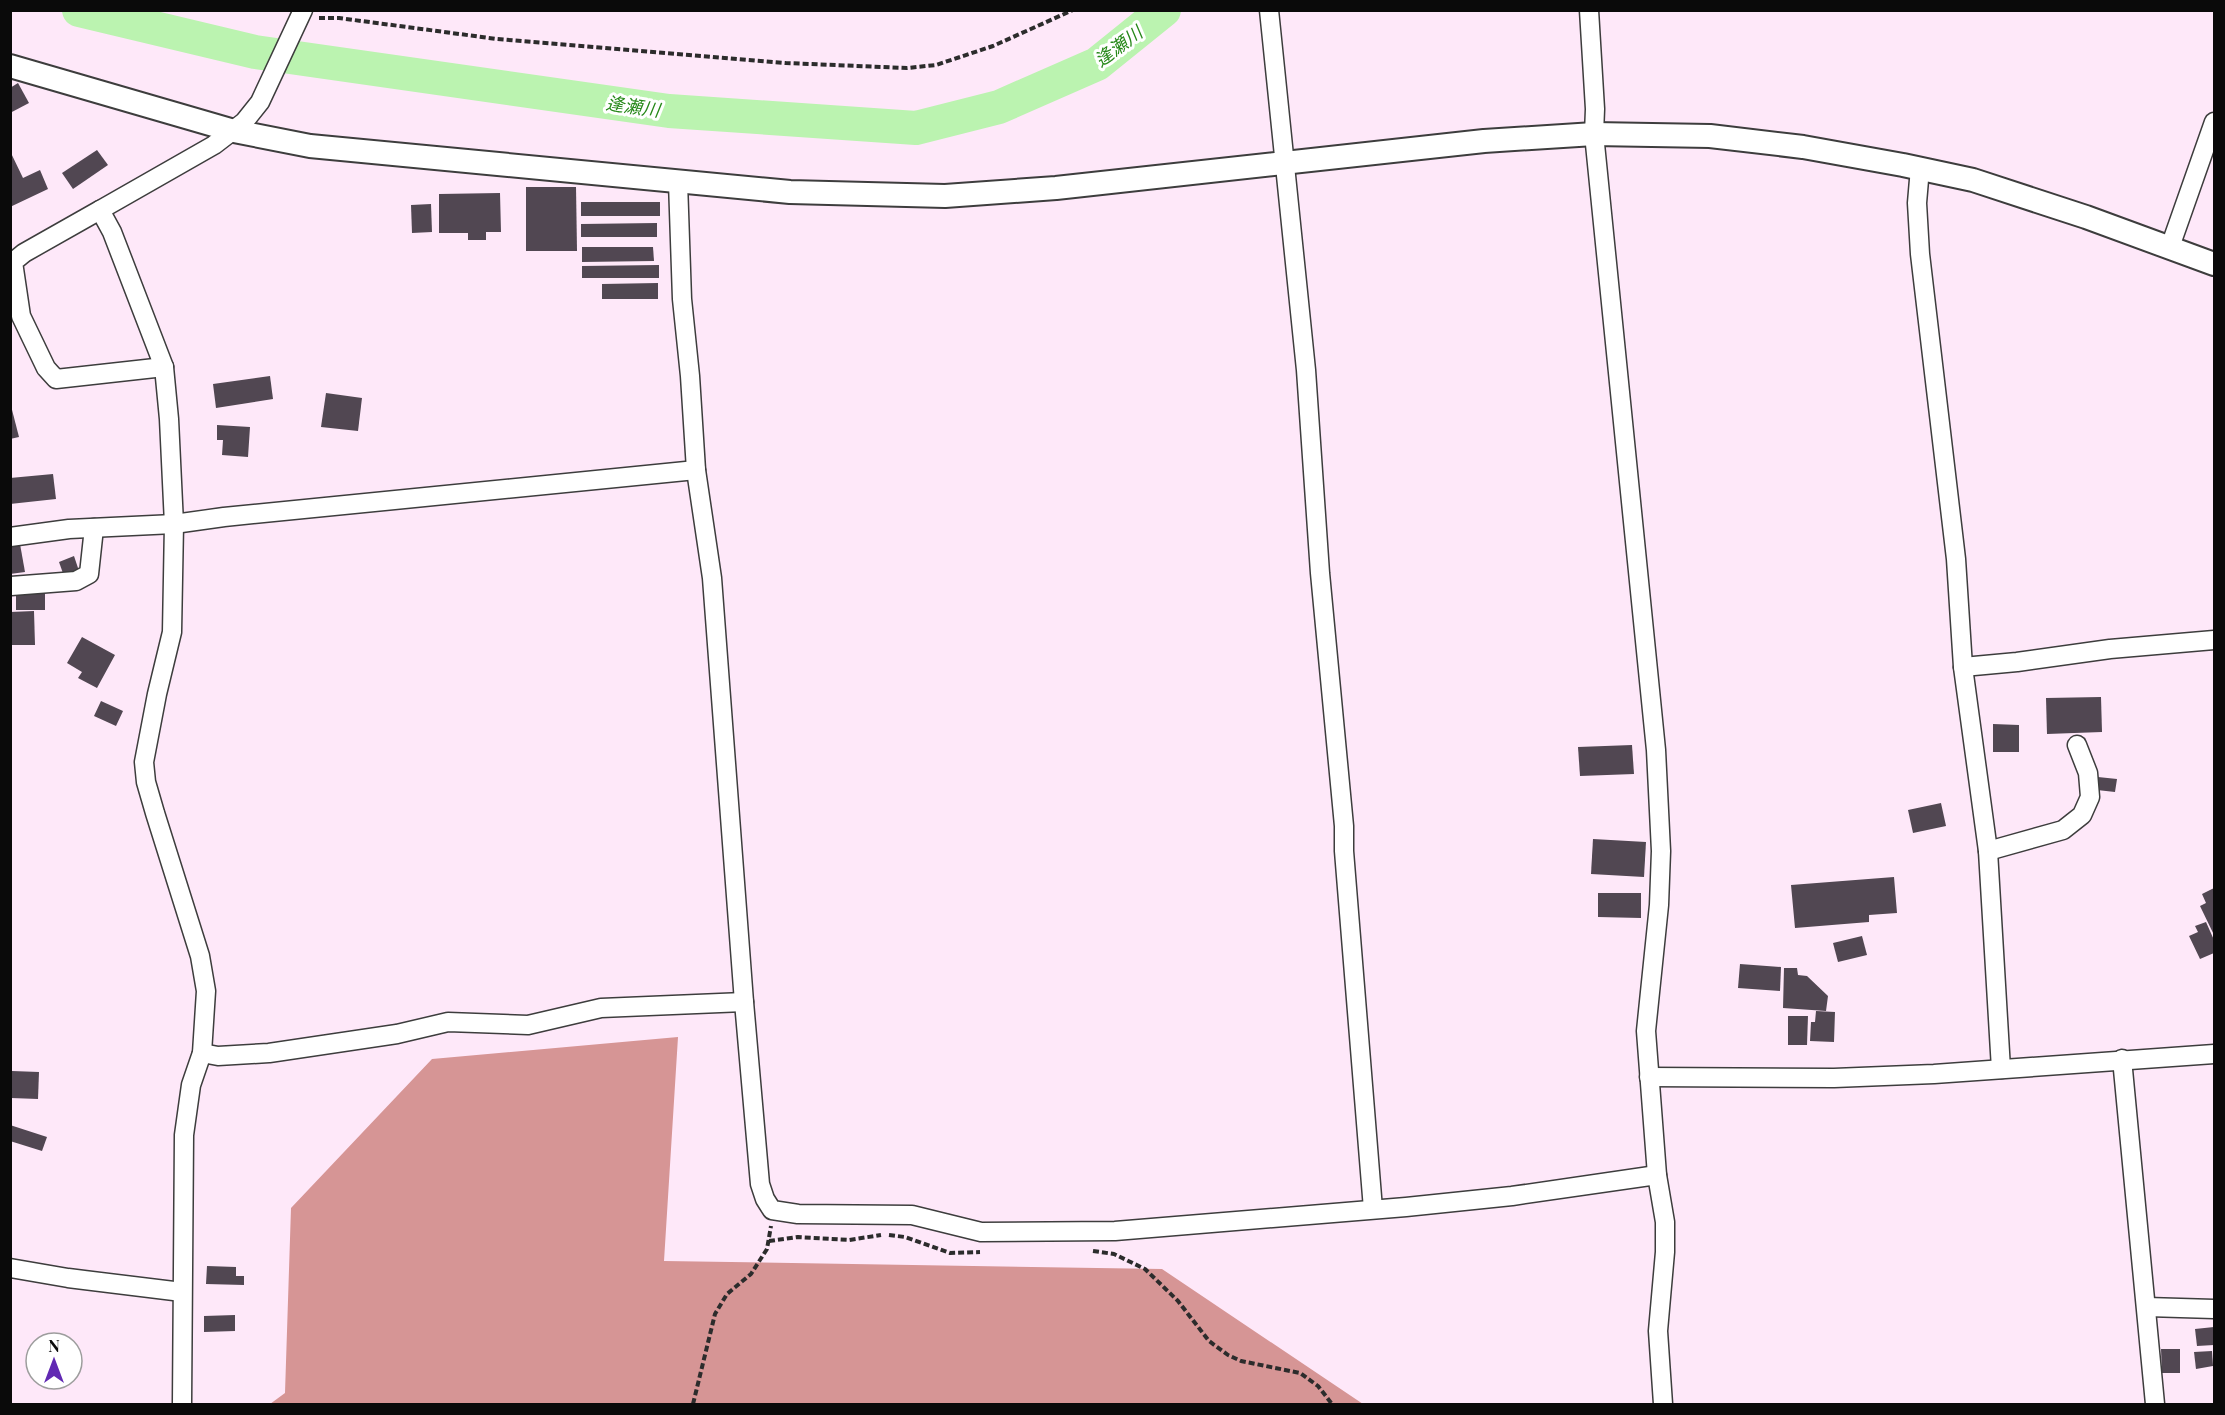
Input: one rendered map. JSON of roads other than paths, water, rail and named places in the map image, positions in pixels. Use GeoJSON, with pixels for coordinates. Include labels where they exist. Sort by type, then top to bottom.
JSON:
{"type":"FeatureCollection","features":[{"type":"Feature","properties":{"kind":"street"},"geometry":{"type":"LineString","coordinates":[[1269,10],[1306,370],[1320,573],[1342,804],[1373,1209]]}},
{"type":"Feature","properties":{"kind":"street"},"geometry":{"type":"LineString","coordinates":[[1589,10],[1595,109],[1594,134],[1656,750],[1661,851],[1659,905],[1646,1031],[1657,1175],[1665,1222],[1665,1252],[1658,1331],[1663,1404]]}},
{"type":"Feature","properties":{"kind":"street"},"geometry":{"type":"LineString","coordinates":[[164,368],[56,380],[46,368],[21,316],[13,262],[24,253],[214,145],[234,131],[260,102],[302,14]]}},
{"type":"Feature","properties":{"kind":"street"},"geometry":{"type":"LineString","coordinates":[[10,66],[234,131],[310,146],[790,192],[945,196],[1056,188],[1484,141],[1594,134],[1710,135],[1803,147],[1973,180],[2214,264]]}},
{"type":"Feature","properties":{"kind":"street"},"geometry":{"type":"LineString","coordinates":[[2170,247],[2214,122]]}},
{"type":"Feature","properties":{"kind":"street"},"geometry":{"type":"LineString","coordinates":[[1920,168],[1917,203],[1920,254],[1956,559],[1963,667],[1988,851],[2001,1069]]}},
{"type":"Feature","properties":{"kind":"street"},"geometry":{"type":"LineString","coordinates":[[678,182],[682,298],[696,470],[712,578],[760,1184],[772,1210],[798,1214],[912,1215],[981,1232],[1115,1232],[1512,1196],[1657,1175]]}},
{"type":"Feature","properties":{"kind":"street"},"geometry":{"type":"LineString","coordinates":[[100,210],[112,232],[164,368],[170,418],[174,524],[172,632],[144,762],[146,783],[154,813],[203,967],[206,1005],[202,1053],[191,1085],[184,1135],[182,1404]]}},
{"type":"Feature","properties":{"kind":"street"},"geometry":{"type":"LineString","coordinates":[[10,537],[69,529],[174,524],[224,517],[696,470]]}},
{"type":"Feature","properties":{"kind":"street"},"geometry":{"type":"LineString","coordinates":[[11,586],[76,581],[89,574],[94,528]]}},
{"type":"Feature","properties":{"kind":"street"},"geometry":{"type":"LineString","coordinates":[[1963,667],[2110,649],[2214,640]]}},
{"type":"Feature","properties":{"kind":"street"},"geometry":{"type":"LineString","coordinates":[[1988,851],[2063,830],[2082,816],[2090,797],[2088,773],[2077,745]]}},
{"type":"Feature","properties":{"kind":"street"},"geometry":{"type":"LineString","coordinates":[[202,1053],[218,1056],[280,1051],[397,1034],[448,1022],[528,1025],[601,1008],[744,1002]]}},
{"type":"Feature","properties":{"kind":"street"},"geometry":{"type":"LineString","coordinates":[[1648,1077],[1834,1078],[2214,1054]]}},
{"type":"Feature","properties":{"kind":"street"},"geometry":{"type":"LineString","coordinates":[[2122,1059],[2155,1404]]}},
{"type":"Feature","properties":{"kind":"street"},"geometry":{"type":"LineString","coordinates":[[10,1268],[68,1278],[182,1292]]}},
{"type":"Feature","properties":{"kind":"street"},"geometry":{"type":"LineString","coordinates":[[2147,1307],[2214,1310]]}},
{"type":"Feature","properties":{"kind":"waterway","name":"逢瀬川"},"geometry":{"type":"LineString","coordinates":[[79,10],[255,52],[669,111],[916,128],[999,107],[1097,64],[1164,10]]}}]}
